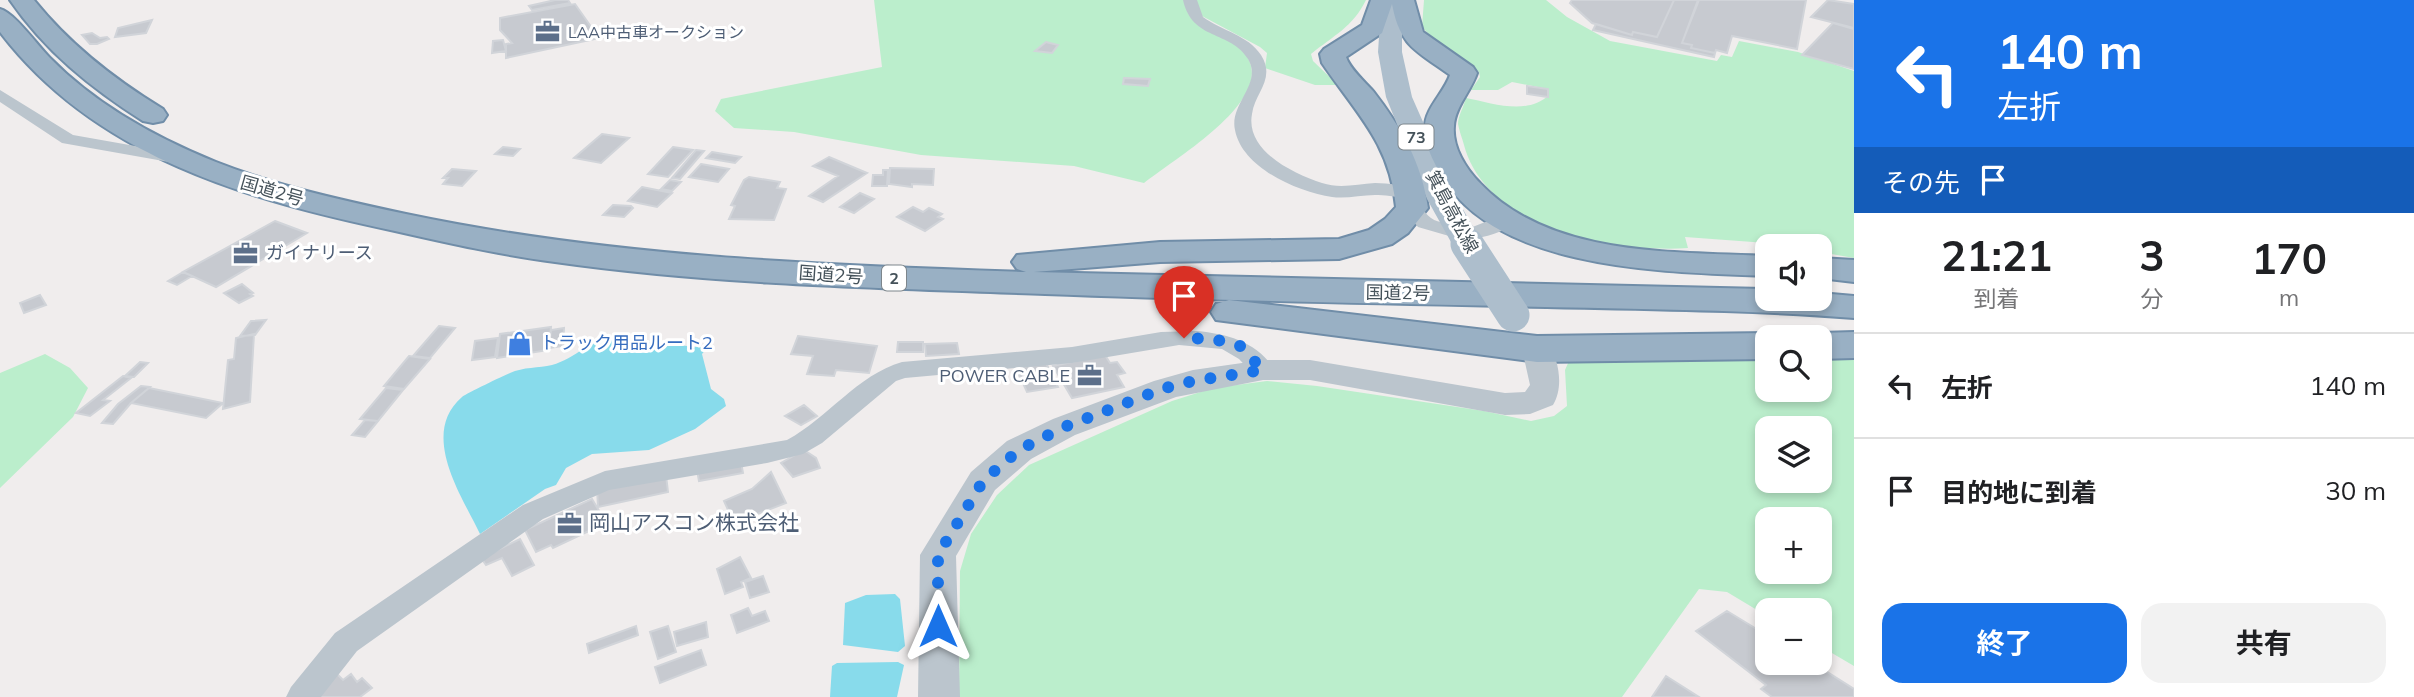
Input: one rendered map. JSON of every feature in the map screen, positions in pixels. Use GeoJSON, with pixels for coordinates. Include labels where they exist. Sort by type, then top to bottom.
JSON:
{"type":"FeatureCollection","features":[{"type":"Feature","properties":{"kind":"highway","name":"国道2号"},"geometry":{"type":"LineString","coordinates":[[22,0],[36,20],[71,55],[119,94],[159,118],[210,143],[341,188],[482,219],[620,238],[897,257],[1755,279]]}},
{"type":"Feature","properties":{"kind":"highway"},"geometry":{"type":"LineString","coordinates":[[1029,262],[1160,251],[1339,249],[1363,244],[1399,227],[1412,201],[1407,174],[1381,122],[1335,63],[1333,54],[1373,28],[1378,6],[1393,5],[1413,36],[1464,74],[1440,118],[1439,130],[1446,161],[1459,182],[1483,203],[1508,219],[1540,234],[1596,252],[1755,265]]}},
{"type":"Feature","properties":{"kind":"highway","name":"国道2号"},"geometry":{"type":"LineString","coordinates":[[4,28],[49,74],[87,105],[186,160],[238,181],[341,210],[492,243],[576,255],[683,265],[872,277],[1141,287],[1764,300],[1854,307]]}},
{"type":"Feature","properties":{"kind":"highway"},"geometry":{"type":"LineString","coordinates":[[1342,49],[1444,58]]}},
{"type":"Feature","properties":{"kind":"highway"},"geometry":{"type":"LineString","coordinates":[[492,243],[538,259],[593,271],[717,284],[841,294],[1190,309],[1278,317],[1537,349],[1755,346]]}},
{"type":"Feature","properties":{"kind":"highway"},"geometry":{"type":"LineString","coordinates":[[1832,269],[1854,271]]}},
{"type":"Feature","properties":{"kind":"highway"},"geometry":{"type":"LineString","coordinates":[[1832,283],[1854,285]]}},
{"type":"Feature","properties":{"kind":"highway"},"geometry":{"type":"LineString","coordinates":[[1832,346],[1854,345]]}},
{"type":"Feature","properties":{"kind":"main road","name":"箕島高松線"},"geometry":{"type":"LineString","coordinates":[[1393,5],[1390,52],[1399,97],[1442,199],[1537,349]]}},
{"type":"Feature","properties":{"kind":"street"},"geometry":{"type":"LineString","coordinates":[[1190,0],[1191,14],[1197,21],[1236,40],[1256,58],[1259,73],[1257,91],[1243,113],[1242,124],[1243,137],[1252,150],[1292,177],[1332,191],[1376,189],[1412,201],[1425,223],[1464,236],[1485,232],[1508,219]]}},
{"type":"Feature","properties":{"kind":"street"},"geometry":{"type":"LineString","coordinates":[[0,95],[68,139],[186,160]]}},
{"type":"Feature","properties":{"kind":"street"},"geometry":{"type":"LineString","coordinates":[[302,697],[346,642],[533,512],[605,481],[767,454],[794,447],[813,437],[888,374],[902,370],[1075,355],[1141,342],[1184,338],[1214,339],[1240,346],[1263,370]]}},
{"type":"Feature","properties":{"kind":"street"},"geometry":{"type":"LineString","coordinates":[[939,697],[938,555],[983,481],[1019,450],[1064,427],[1165,388],[1263,370],[1310,370],[1505,404],[1531,403],[1542,397],[1545,385],[1537,349]]}},
{"type":"Feature","properties":{"kind":"green space"},"geometry":{"type":"Polygon","coordinates":[[[874,0],[1184,0],[1193,20],[1246,55],[1252,75],[1245,95],[1229,116],[1183,155],[1144,183],[1074,166],[921,155],[794,132],[734,128],[715,111],[721,99],[882,67],[874,0]]]}},
{"type":"Feature","properties":{"kind":"green space"},"geometry":{"type":"Polygon","coordinates":[[[1196,0],[1366,0],[1349,24],[1311,54],[1313,61],[1338,85],[1315,85],[1265,68],[1267,53],[1202,16],[1196,0]]]}},
{"type":"Feature","properties":{"kind":"green space"},"geometry":{"type":"Polygon","coordinates":[[[1424,0],[1546,0],[1567,17],[1610,41],[1717,61],[1721,55],[1732,57],[1739,41],[1798,52],[1854,71],[1854,258],[1832,254],[1832,234],[1755,234],[1755,242],[1685,237],[1688,248],[1658,248],[1590,240],[1556,230],[1525,216],[1498,197],[1477,174],[1464,145],[1458,121],[1466,98],[1498,105],[1530,105],[1549,95],[1548,89],[1512,82],[1498,90],[1471,90],[1480,77],[1479,72],[1440,46],[1422,27],[1424,0]]]}},
{"type":"Feature","properties":{"kind":"green space"},"geometry":{"type":"Polygon","coordinates":[[[45,354],[70,368],[88,388],[73,417],[0,488],[0,373],[45,354]]]}},
{"type":"Feature","properties":{"kind":"green space"},"geometry":{"type":"Polygon","coordinates":[[[1755,354],[1755,402],[1832,402],[1832,354],[1854,354],[1854,666],[1832,653],[1832,598],[1755,598],[1755,609],[1727,592],[1699,589],[1622,697],[959,697],[960,571],[971,534],[997,495],[1029,465],[1172,401],[1213,388],[1267,381],[1484,411],[1531,421],[1554,416],[1567,406],[1565,370],[1569,361],[1755,354]]]}},
{"type":"Feature","properties":{"kind":"water"},"geometry":{"type":"Polygon","coordinates":[[[615,335],[619,339],[707,348],[702,354],[711,389],[724,399],[726,406],[695,429],[649,450],[592,454],[566,468],[556,485],[545,489],[480,534],[448,465],[444,429],[450,412],[462,397],[500,377],[560,362],[599,340],[615,335]]]}},
{"type":"Feature","properties":{"kind":"water"},"geometry":{"type":"Polygon","coordinates":[[[895,594],[900,599],[905,646],[898,652],[843,645],[845,603],[866,595],[895,594]]]}},
{"type":"Feature","properties":{"kind":"water"},"geometry":{"type":"Polygon","coordinates":[[[898,662],[904,665],[897,697],[830,697],[832,666],[837,663],[898,662]]]}},
{"type":"Feature","properties":{"kind":"building"},"geometry":{"type":"Polygon","coordinates":[[[568,0],[570,3],[532,10],[529,6],[568,0]]]}},
{"type":"Feature","properties":{"kind":"building"},"geometry":{"type":"Polygon","coordinates":[[[1572,0],[1674,0],[1657,37],[1633,32],[1632,35],[1592,23],[1570,3],[1572,0]]]}},
{"type":"Feature","properties":{"kind":"building"},"geometry":{"type":"Polygon","coordinates":[[[1674,0],[1698,0],[1682,43],[1692,45],[1691,48],[1715,53],[1714,57],[1593,30],[1596,24],[1632,35],[1633,32],[1657,37],[1674,0]]]}},
{"type":"Feature","properties":{"kind":"building"},"geometry":{"type":"Polygon","coordinates":[[[1699,0],[1806,0],[1797,49],[1732,36],[1727,53],[1691,48],[1692,45],[1682,43],[1699,0]]]}},
{"type":"Feature","properties":{"kind":"building"},"geometry":{"type":"Polygon","coordinates":[[[1828,0],[1854,4],[1854,28],[1811,17],[1828,0]]]}},
{"type":"Feature","properties":{"kind":"building","name":"LAA中古車オークション"},"geometry":{"type":"Polygon","coordinates":[[[575,4],[599,38],[506,58],[506,44],[512,43],[500,30],[500,18],[575,4]]]}},
{"type":"Feature","properties":{"kind":"building"},"geometry":{"type":"Polygon","coordinates":[[[152,20],[146,33],[115,37],[118,28],[152,20]]]}},
{"type":"Feature","properties":{"kind":"building"},"geometry":{"type":"Polygon","coordinates":[[[1833,23],[1854,29],[1854,69],[1802,55],[1833,23]]]}},
{"type":"Feature","properties":{"kind":"building"},"geometry":{"type":"Polygon","coordinates":[[[92,33],[109,39],[90,44],[82,35],[92,33]]]}},
{"type":"Feature","properties":{"kind":"building"},"geometry":{"type":"Polygon","coordinates":[[[503,40],[506,51],[492,53],[493,41],[503,40]]]}},
{"type":"Feature","properties":{"kind":"building"},"geometry":{"type":"Polygon","coordinates":[[[1046,42],[1058,45],[1052,53],[1035,51],[1046,42]]]}},
{"type":"Feature","properties":{"kind":"building"},"geometry":{"type":"Polygon","coordinates":[[[1124,78],[1150,79],[1148,86],[1123,84],[1124,78]]]}},
{"type":"Feature","properties":{"kind":"building"},"geometry":{"type":"Polygon","coordinates":[[[1527,86],[1548,89],[1548,97],[1527,94],[1527,86]]]}},
{"type":"Feature","properties":{"kind":"building"},"geometry":{"type":"Polygon","coordinates":[[[602,134],[629,138],[601,163],[574,158],[602,134]]]}},
{"type":"Feature","properties":{"kind":"building"},"geometry":{"type":"Polygon","coordinates":[[[503,147],[520,149],[513,156],[495,154],[503,147]]]}},
{"type":"Feature","properties":{"kind":"building"},"geometry":{"type":"Polygon","coordinates":[[[673,147],[693,150],[668,177],[648,174],[673,147]]]}},
{"type":"Feature","properties":{"kind":"building"},"geometry":{"type":"Polygon","coordinates":[[[696,150],[704,151],[680,179],[672,178],[696,150]]]}},
{"type":"Feature","properties":{"kind":"building"},"geometry":{"type":"Polygon","coordinates":[[[712,152],[741,157],[735,163],[706,158],[712,152]]]}},
{"type":"Feature","properties":{"kind":"building"},"geometry":{"type":"Polygon","coordinates":[[[829,157],[867,173],[823,202],[809,196],[838,176],[813,166],[829,157]]]}},
{"type":"Feature","properties":{"kind":"building"},"geometry":{"type":"Polygon","coordinates":[[[701,164],[729,169],[718,182],[689,177],[701,164]]]}},
{"type":"Feature","properties":{"kind":"building"},"geometry":{"type":"Polygon","coordinates":[[[890,168],[934,169],[933,185],[912,184],[912,187],[889,184],[890,168]]]}},
{"type":"Feature","properties":{"kind":"building"},"geometry":{"type":"Polygon","coordinates":[[[452,169],[476,171],[462,186],[443,184],[448,178],[443,178],[452,169]]]}},
{"type":"Feature","properties":{"kind":"building"},"geometry":{"type":"Polygon","coordinates":[[[883,170],[888,170],[887,186],[872,186],[873,175],[883,175],[883,170]]]}},
{"type":"Feature","properties":{"kind":"building"},"geometry":{"type":"Polygon","coordinates":[[[749,177],[780,182],[777,188],[786,189],[774,220],[729,219],[735,206],[731,205],[744,180],[749,177]]]}},
{"type":"Feature","properties":{"kind":"building"},"geometry":{"type":"Polygon","coordinates":[[[670,180],[681,182],[672,191],[661,189],[670,180]]]}},
{"type":"Feature","properties":{"kind":"building"},"geometry":{"type":"Polygon","coordinates":[[[642,187],[672,193],[657,207],[628,201],[642,187]]]}},
{"type":"Feature","properties":{"kind":"building"},"geometry":{"type":"Polygon","coordinates":[[[860,193],[874,199],[854,213],[840,207],[860,193]]]}},
{"type":"Feature","properties":{"kind":"building"},"geometry":{"type":"Polygon","coordinates":[[[613,205],[633,208],[624,217],[603,215],[613,205]]]}},
{"type":"Feature","properties":{"kind":"building"},"geometry":{"type":"Polygon","coordinates":[[[913,207],[923,212],[929,208],[942,214],[938,217],[943,219],[925,231],[897,217],[913,207]]]}},
{"type":"Feature","properties":{"kind":"building","name":"ガイナリース"},"geometry":{"type":"Polygon","coordinates":[[[275,221],[307,233],[216,287],[183,272],[275,221]]]}},
{"type":"Feature","properties":{"kind":"building"},"geometry":{"type":"Polygon","coordinates":[[[183,272],[192,276],[177,285],[168,281],[183,272]]]}},
{"type":"Feature","properties":{"kind":"building"},"geometry":{"type":"Polygon","coordinates":[[[242,284],[253,296],[239,303],[224,293],[242,284]]]}},
{"type":"Feature","properties":{"kind":"building"},"geometry":{"type":"Polygon","coordinates":[[[40,295],[46,305],[24,313],[20,303],[40,295]]]}},
{"type":"Feature","properties":{"kind":"building"},"geometry":{"type":"Polygon","coordinates":[[[266,320],[255,335],[240,336],[251,321],[266,320]]]}},
{"type":"Feature","properties":{"kind":"building"},"geometry":{"type":"Polygon","coordinates":[[[439,326],[455,328],[430,358],[413,356],[439,326]]]}},
{"type":"Feature","properties":{"kind":"building"},"geometry":{"type":"Polygon","coordinates":[[[551,327],[549,350],[497,358],[500,334],[551,327]]]}},
{"type":"Feature","properties":{"kind":"building"},"geometry":{"type":"Polygon","coordinates":[[[564,328],[563,346],[549,348],[551,330],[564,328]]]}},
{"type":"Feature","properties":{"kind":"building"},"geometry":{"type":"Polygon","coordinates":[[[254,334],[250,402],[223,409],[228,360],[234,359],[236,338],[254,334]]]}},
{"type":"Feature","properties":{"kind":"building"},"geometry":{"type":"Polygon","coordinates":[[[798,336],[877,346],[869,373],[836,370],[834,376],[807,374],[813,356],[791,354],[798,336]]]}},
{"type":"Feature","properties":{"kind":"building"},"geometry":{"type":"Polygon","coordinates":[[[498,338],[495,357],[472,360],[475,341],[498,338]]]}},
{"type":"Feature","properties":{"kind":"building"},"geometry":{"type":"Polygon","coordinates":[[[898,342],[923,342],[923,352],[897,352],[898,342]]]}},
{"type":"Feature","properties":{"kind":"building"},"geometry":{"type":"Polygon","coordinates":[[[957,343],[959,354],[926,356],[925,344],[957,343]]]}},
{"type":"Feature","properties":{"kind":"building"},"geometry":{"type":"Polygon","coordinates":[[[1105,355],[1110,363],[1117,362],[1125,373],[1117,375],[1124,387],[1072,398],[1053,366],[1105,355]]]}},
{"type":"Feature","properties":{"kind":"building"},"geometry":{"type":"Polygon","coordinates":[[[409,356],[430,359],[404,389],[384,386],[409,356]]]}},
{"type":"Feature","properties":{"kind":"building"},"geometry":{"type":"Polygon","coordinates":[[[140,362],[148,363],[134,377],[125,376],[140,362]]]}},
{"type":"Feature","properties":{"kind":"building"},"geometry":{"type":"Polygon","coordinates":[[[1046,363],[1058,387],[1027,392],[1016,368],[1046,363]]]}},
{"type":"Feature","properties":{"kind":"building"},"geometry":{"type":"Polygon","coordinates":[[[123,376],[131,378],[103,400],[110,401],[90,416],[76,413],[123,376]]]}},
{"type":"Feature","properties":{"kind":"building"},"geometry":{"type":"Polygon","coordinates":[[[141,386],[150,387],[131,403],[113,424],[102,423],[118,404],[141,386]]]}},
{"type":"Feature","properties":{"kind":"building"},"geometry":{"type":"Polygon","coordinates":[[[149,388],[223,403],[206,418],[131,403],[149,388]]]}},
{"type":"Feature","properties":{"kind":"building"},"geometry":{"type":"Polygon","coordinates":[[[386,388],[403,390],[378,421],[360,419],[386,388]]]}},
{"type":"Feature","properties":{"kind":"building"},"geometry":{"type":"Polygon","coordinates":[[[804,405],[817,416],[801,425],[785,416],[804,405]]]}},
{"type":"Feature","properties":{"kind":"building"},"geometry":{"type":"Polygon","coordinates":[[[365,420],[378,421],[365,437],[352,435],[365,420]]]}},
{"type":"Feature","properties":{"kind":"building"},"geometry":{"type":"Polygon","coordinates":[[[804,450],[816,458],[820,468],[793,477],[781,463],[804,450]]]}},
{"type":"Feature","properties":{"kind":"building"},"geometry":{"type":"Polygon","coordinates":[[[741,462],[743,473],[699,481],[697,470],[741,462]]]}},
{"type":"Feature","properties":{"kind":"building"},"geometry":{"type":"Polygon","coordinates":[[[771,472],[786,503],[734,523],[724,501],[752,489],[771,472]]]}},
{"type":"Feature","properties":{"kind":"building"},"geometry":{"type":"Polygon","coordinates":[[[666,475],[668,492],[598,507],[597,488],[666,475]]]}},
{"type":"Feature","properties":{"kind":"building","name":"岡山アスコン株式会社"},"geometry":{"type":"Polygon","coordinates":[[[592,499],[604,519],[589,526],[591,530],[553,548],[551,545],[536,552],[525,530],[592,499]]]}},
{"type":"Feature","properties":{"kind":"building"},"geometry":{"type":"Polygon","coordinates":[[[520,539],[534,565],[512,576],[502,558],[486,565],[481,558],[520,539]]]}},
{"type":"Feature","properties":{"kind":"building"},"geometry":{"type":"Polygon","coordinates":[[[740,557],[751,578],[741,582],[743,587],[725,594],[717,569],[740,557]]]}},
{"type":"Feature","properties":{"kind":"building"},"geometry":{"type":"Polygon","coordinates":[[[763,576],[769,592],[750,598],[745,582],[763,576]]]}},
{"type":"Feature","properties":{"kind":"building"},"geometry":{"type":"Polygon","coordinates":[[[748,608],[752,616],[765,611],[769,621],[737,633],[731,615],[748,608]]]}},
{"type":"Feature","properties":{"kind":"building"},"geometry":{"type":"Polygon","coordinates":[[[1727,611],[1755,628],[1755,675],[1832,675],[1854,689],[1854,697],[1772,697],[1761,689],[1766,685],[1696,631],[1727,611]]]}},
{"type":"Feature","properties":{"kind":"building"},"geometry":{"type":"Polygon","coordinates":[[[706,622],[708,637],[677,646],[674,632],[706,622]]]}},
{"type":"Feature","properties":{"kind":"building"},"geometry":{"type":"Polygon","coordinates":[[[636,626],[638,635],[589,653],[587,644],[636,626]]]}},
{"type":"Feature","properties":{"kind":"building"},"geometry":{"type":"Polygon","coordinates":[[[668,626],[676,652],[658,659],[650,632],[668,626]]]}},
{"type":"Feature","properties":{"kind":"building"},"geometry":{"type":"Polygon","coordinates":[[[701,650],[706,665],[660,683],[655,667],[701,650]]]}},
{"type":"Feature","properties":{"kind":"building"},"geometry":{"type":"Polygon","coordinates":[[[333,670],[343,680],[351,674],[357,682],[362,678],[372,688],[360,697],[317,697],[333,670]]]}},
{"type":"Feature","properties":{"kind":"building"},"geometry":{"type":"Polygon","coordinates":[[[1666,676],[1699,697],[1652,697],[1666,676]]]}},
{"type":"Feature","properties":{"kind":"place","name":"LAA中古車オークション"},"geometry":{"type":"Point","coordinates":[548,32]}},
{"type":"Feature","properties":{"kind":"place","name":"ガイナリース"},"geometry":{"type":"Point","coordinates":[246,253]}},
{"type":"Feature","properties":{"kind":"place","name":"トラック用品ルート2"},"geometry":{"type":"Point","coordinates":[520,343]}},
{"type":"Feature","properties":{"kind":"place","name":"POWER CABLE"},"geometry":{"type":"Point","coordinates":[1090,376]}},
{"type":"Feature","properties":{"kind":"place","name":"岡山アスコン株式会社"},"geometry":{"type":"Point","coordinates":[569,523]}},
{"type":"Feature","properties":{"kind":"route"},"geometry":{"type":"LineString","coordinates":[[938,626],[938,555],[983,481],[1019,450],[1064,427],[1165,388],[1263,370],[1240,346],[1214,339],[1184,338]]}}]}
